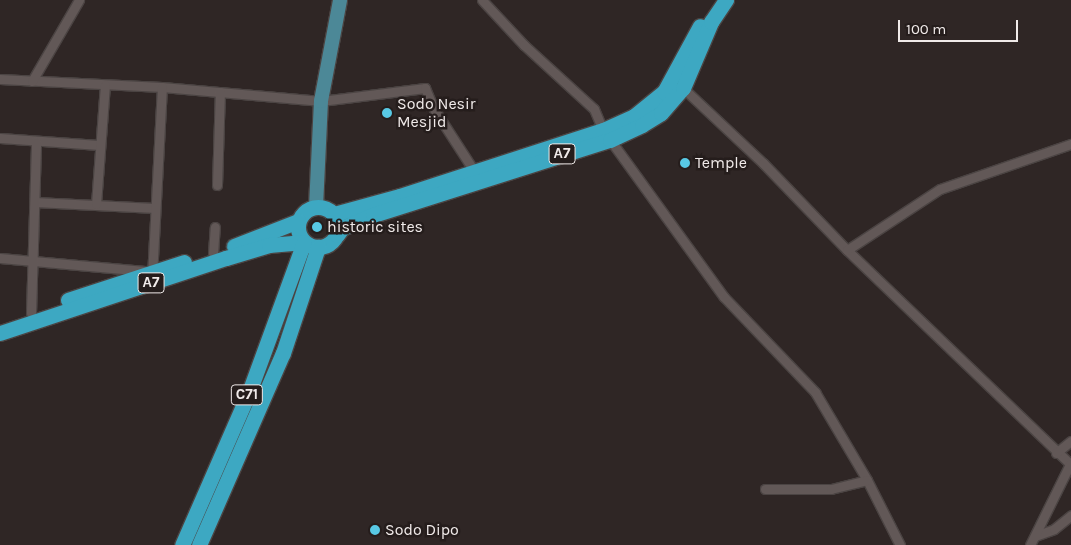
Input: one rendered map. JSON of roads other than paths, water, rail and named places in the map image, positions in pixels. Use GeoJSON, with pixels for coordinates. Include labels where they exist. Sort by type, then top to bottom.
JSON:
{"type":"FeatureCollection","features":[{"type":"Feature","properties":{"kind":"highway","name":"A7"},"geometry":{"type":"LineString","coordinates":[[606,135],[664,92],[713,0]]}},
{"type":"Feature","properties":{"kind":"highway","name":"A7"},"geometry":{"type":"LineString","coordinates":[[334,214],[476,175],[606,135],[661,113],[684,88],[711,22],[726,0]]}},
{"type":"Feature","properties":{"kind":"highway","name":"A7"},"geometry":{"type":"LineString","coordinates":[[0,322],[152,277],[269,246],[330,244],[342,228],[476,175]]}},
{"type":"Feature","properties":{"kind":"highway","name":"A7"},"geometry":{"type":"LineString","coordinates":[[0,332],[152,277],[298,221],[305,211],[316,207]]}},
{"type":"Feature","properties":{"kind":"highway"},"geometry":{"type":"LineString","coordinates":[[316,207],[334,214],[337,234]]}},
{"type":"Feature","properties":{"kind":"highway"},"geometry":{"type":"LineString","coordinates":[[298,221],[298,233],[311,245]]}},
{"type":"Feature","properties":{"kind":"highway","name":"C71"},"geometry":{"type":"LineString","coordinates":[[182,545],[311,245]]}},
{"type":"Feature","properties":{"kind":"highway","name":"C71"},"geometry":{"type":"LineString","coordinates":[[199,545],[283,353],[311,245]]}},
{"type":"Feature","properties":{"kind":"main road"},"geometry":{"type":"LineString","coordinates":[[316,207],[321,101],[340,0]]}},
{"type":"Feature","properties":{"kind":"street"},"geometry":{"type":"LineString","coordinates":[[32,81],[79,0]]}},
{"type":"Feature","properties":{"kind":"street"},"geometry":{"type":"LineString","coordinates":[[482,0],[524,45],[594,108],[606,135],[724,297],[814,392],[867,480],[900,545]]}},
{"type":"Feature","properties":{"kind":"street"},"geometry":{"type":"LineString","coordinates":[[0,79],[162,87],[321,101],[425,88],[434,109],[476,175]]}},
{"type":"Feature","properties":{"kind":"street"},"geometry":{"type":"LineString","coordinates":[[96,204],[104,85]]}},
{"type":"Feature","properties":{"kind":"street"},"geometry":{"type":"LineString","coordinates":[[0,258],[31,260],[152,277],[162,87]]}},
{"type":"Feature","properties":{"kind":"street"},"geometry":{"type":"LineString","coordinates":[[684,88],[763,163],[847,250],[1056,453],[1071,465],[1030,545]]}},
{"type":"Feature","properties":{"kind":"street"},"geometry":{"type":"LineString","coordinates":[[217,185],[220,92]]}},
{"type":"Feature","properties":{"kind":"street"},"geometry":{"type":"LineString","coordinates":[[0,138],[99,145]]}},
{"type":"Feature","properties":{"kind":"street"},"geometry":{"type":"LineString","coordinates":[[32,312],[31,260],[35,202],[36,141]]}},
{"type":"Feature","properties":{"kind":"street"},"geometry":{"type":"LineString","coordinates":[[847,250],[940,189],[1071,144]]}},
{"type":"Feature","properties":{"kind":"street"},"geometry":{"type":"LineString","coordinates":[[35,202],[155,208]]}},
{"type":"Feature","properties":{"kind":"street"},"geometry":{"type":"LineString","coordinates":[[213,253],[215,227]]}},
{"type":"Feature","properties":{"kind":"street"},"geometry":{"type":"LineString","coordinates":[[1056,453],[1071,441]]}},
{"type":"Feature","properties":{"kind":"street"},"geometry":{"type":"LineString","coordinates":[[765,489],[831,489],[867,480]]}},
{"type":"Feature","properties":{"kind":"street"},"geometry":{"type":"LineString","coordinates":[[1035,536],[1054,530],[1071,515]]}},
{"type":"Feature","properties":{"kind":"place","name":"Sodo Nesir Mesjid"},"geometry":{"type":"Point","coordinates":[387,113]}},
{"type":"Feature","properties":{"kind":"place","name":"Temple"},"geometry":{"type":"Point","coordinates":[685,163]}},
{"type":"Feature","properties":{"kind":"place","name":"historic sites"},"geometry":{"type":"Point","coordinates":[317,227]}},
{"type":"Feature","properties":{"kind":"place","name":"Sodo Dipo"},"geometry":{"type":"Point","coordinates":[375,530]}}]}
